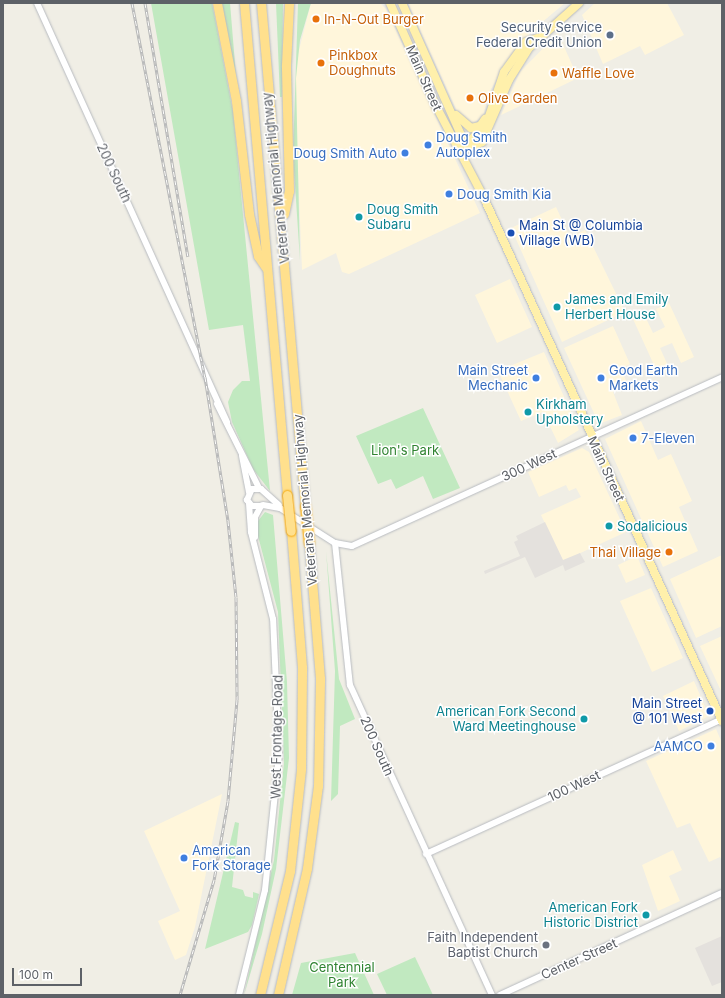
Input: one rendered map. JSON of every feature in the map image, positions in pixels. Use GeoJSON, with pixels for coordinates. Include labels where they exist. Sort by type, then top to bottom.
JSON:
{"type":"FeatureCollection","features":[{"type":"Feature","properties":{"kind":"highway"},"geometry":{"type":"LineString","coordinates":[[217,3],[236,101],[249,214],[258,256],[267,270]]}},
{"type":"Feature","properties":{"kind":"highway","name":"Veterans Memorial Highway"},"geometry":{"type":"LineString","coordinates":[[244,3],[302,667],[301,775],[288,877],[260,995]]}},
{"type":"Feature","properties":{"kind":"highway","name":"Veterans Memorial Highway"},"geometry":{"type":"LineString","coordinates":[[261,3],[269,117],[283,221],[319,672],[318,786],[303,890],[278,995]]}},
{"type":"Feature","properties":{"kind":"highway"},"geometry":{"type":"LineString","coordinates":[[283,221],[289,191],[289,3]]}},
{"type":"Feature","properties":{"kind":"highway"},"geometry":{"type":"LineString","coordinates":[[288,30],[293,3]]}},
{"type":"Feature","properties":{"kind":"main road","name":"Main Street"},"geometry":{"type":"LineString","coordinates":[[390,3],[436,106],[461,151],[722,720]]}},
{"type":"Feature","properties":{"kind":"main road","name":"Main Street"},"geometry":{"type":"LineString","coordinates":[[402,3],[444,94],[461,135],[461,151]]}},
{"type":"Feature","properties":{"kind":"main road"},"geometry":{"type":"LineString","coordinates":[[461,151],[484,129],[500,78],[521,48],[537,38],[579,3]]}},
{"type":"Feature","properties":{"kind":"main road"},"geometry":{"type":"LineString","coordinates":[[461,151],[482,142],[510,77],[537,38]]}},
{"type":"Feature","properties":{"kind":"main road"},"geometry":{"type":"LineString","coordinates":[[444,94],[467,127],[480,126],[489,114]]}},
{"type":"Feature","properties":{"kind":"street","name":"200 South"},"geometry":{"type":"LineString","coordinates":[[38,3],[241,453],[259,488]]}},
{"type":"Feature","properties":{"kind":"street","name":"300 West"},"geometry":{"type":"LineString","coordinates":[[335,542],[352,546],[367,540],[722,377]]}},
{"type":"Feature","properties":{"kind":"street","name":"200 South"},"geometry":{"type":"LineString","coordinates":[[241,453],[249,492]]}},
{"type":"Feature","properties":{"kind":"street"},"geometry":{"type":"LineString","coordinates":[[280,508],[249,504],[249,492],[259,488],[280,508],[335,542]]}},
{"type":"Feature","properties":{"kind":"street"},"geometry":{"type":"LineString","coordinates":[[262,506],[266,495]]}},
{"type":"Feature","properties":{"kind":"street","name":"West Frontage Road"},"geometry":{"type":"LineString","coordinates":[[238,995],[255,936],[274,826],[279,754],[276,642],[270,597],[255,539],[249,504]]}},
{"type":"Feature","properties":{"kind":"street","name":"West Frontage Road"},"geometry":{"type":"LineString","coordinates":[[255,539],[255,517],[262,506]]}},
{"type":"Feature","properties":{"kind":"street","name":"200 South"},"geometry":{"type":"LineString","coordinates":[[335,542],[350,685],[426,854],[492,995]]}},
{"type":"Feature","properties":{"kind":"street","name":"100 West"},"geometry":{"type":"LineString","coordinates":[[426,854],[722,720]]}},
{"type":"Feature","properties":{"kind":"street","name":"Center Street"},"geometry":{"type":"LineString","coordinates":[[500,995],[722,893]]}},
{"type":"Feature","properties":{"kind":"shaded area","name":"Doug Smith Autoplex"},"geometry":{"type":"Polygon","coordinates":[[[311,3],[380,3],[386,9],[480,213],[349,274],[342,272],[336,253],[302,270],[295,96],[297,58],[311,3]]]}},
{"type":"Feature","properties":{"kind":"shaded area"},"geometry":{"type":"Polygon","coordinates":[[[408,3],[565,3],[534,29],[509,58],[490,91],[483,116],[472,124],[461,120],[408,3]]]}},
{"type":"Feature","properties":{"kind":"shaded area"},"geometry":{"type":"Polygon","coordinates":[[[595,3],[667,3],[684,35],[645,55],[640,46],[603,64],[582,15],[595,3]]]}},
{"type":"Feature","properties":{"kind":"shaded area"},"geometry":{"type":"Polygon","coordinates":[[[558,33],[578,78],[501,115],[520,72],[558,33]]]}},
{"type":"Feature","properties":{"kind":"shaded area"},"geometry":{"type":"Polygon","coordinates":[[[556,207],[570,237],[585,230],[625,312],[562,342],[511,228],[556,207]]]}},
{"type":"Feature","properties":{"kind":"shaded area"},"geometry":{"type":"Polygon","coordinates":[[[510,279],[532,327],[497,343],[475,295],[510,279]]]}},
{"type":"Feature","properties":{"kind":"shaded area"},"geometry":{"type":"Polygon","coordinates":[[[669,303],[694,357],[681,363],[672,343],[660,348],[670,370],[659,376],[633,319],[644,314],[653,333],[665,327],[656,309],[669,303]]]}},
{"type":"Feature","properties":{"kind":"shaded area"},"geometry":{"type":"Polygon","coordinates":[[[613,326],[630,364],[621,369],[628,385],[613,392],[622,415],[599,424],[564,348],[613,326]]]}},
{"type":"Feature","properties":{"kind":"shaded area"},"geometry":{"type":"Polygon","coordinates":[[[544,352],[579,430],[558,443],[543,412],[521,421],[498,371],[544,352]]]}},
{"type":"Feature","properties":{"kind":"shaded area"},"geometry":{"type":"Polygon","coordinates":[[[641,421],[658,460],[671,454],[692,501],[679,507],[698,551],[663,567],[605,439],[641,421]]]}},
{"type":"Feature","properties":{"kind":"shaded area"},"geometry":{"type":"Polygon","coordinates":[[[582,448],[589,452],[626,532],[563,561],[541,515],[581,497],[576,488],[569,491],[566,485],[539,497],[528,472],[582,448]]]}},
{"type":"Feature","properties":{"kind":"shaded area"},"geometry":{"type":"Polygon","coordinates":[[[545,522],[563,560],[580,553],[585,562],[565,571],[563,565],[535,578],[525,557],[485,574],[484,571],[520,556],[514,542],[518,540],[516,536],[545,522]]]}},
{"type":"Feature","properties":{"kind":"shaded area"},"geometry":{"type":"Polygon","coordinates":[[[722,555],[722,626],[696,638],[670,579],[722,555]]]}},
{"type":"Feature","properties":{"kind":"shaded area"},"geometry":{"type":"Polygon","coordinates":[[[637,556],[645,575],[626,583],[618,565],[637,556]]]}},
{"type":"Feature","properties":{"kind":"shaded area"},"geometry":{"type":"Polygon","coordinates":[[[651,588],[683,658],[652,672],[620,601],[651,588]]]}},
{"type":"Feature","properties":{"kind":"shaded area"},"geometry":{"type":"Polygon","coordinates":[[[722,636],[722,693],[700,646],[722,636]]]}},
{"type":"Feature","properties":{"kind":"shaded area"},"geometry":{"type":"Polygon","coordinates":[[[694,681],[709,716],[679,731],[663,696],[694,681]]]}},
{"type":"Feature","properties":{"kind":"shaded area"},"geometry":{"type":"Polygon","coordinates":[[[716,729],[722,743],[722,861],[720,857],[709,862],[690,823],[677,828],[646,761],[716,729]]]}},
{"type":"Feature","properties":{"kind":"shaded area"},"geometry":{"type":"Polygon","coordinates":[[[222,794],[195,927],[186,955],[175,960],[158,921],[180,911],[144,831],[222,794]]]}},
{"type":"Feature","properties":{"kind":"shaded area"},"geometry":{"type":"Polygon","coordinates":[[[673,850],[682,870],[669,876],[680,901],[658,911],[642,865],[673,850]]]}},
{"type":"Feature","properties":{"kind":"shaded area"},"geometry":{"type":"Polygon","coordinates":[[[722,936],[722,982],[712,986],[695,948],[722,936]]]}},
{"type":"Feature","properties":{"kind":"green space"},"geometry":{"type":"Polygon","coordinates":[[[151,3],[212,3],[233,112],[270,491],[253,469],[232,422],[228,402],[233,390],[242,381],[250,381],[243,325],[209,330],[151,3]]]}},
{"type":"Feature","properties":{"kind":"green space"},"geometry":{"type":"Polygon","coordinates":[[[221,3],[230,3],[236,76],[221,3]]]}},
{"type":"Feature","properties":{"kind":"green space"},"geometry":{"type":"Polygon","coordinates":[[[276,3],[283,3],[282,97],[280,97],[276,3]]]}},
{"type":"Feature","properties":{"kind":"green space"},"geometry":{"type":"Polygon","coordinates":[[[298,3],[311,3],[300,40],[296,78],[300,261],[293,154],[298,3]]]}},
{"type":"Feature","properties":{"kind":"green space","name":"Lion's Park"},"geometry":{"type":"Polygon","coordinates":[[[423,408],[460,488],[433,499],[423,476],[396,489],[391,479],[378,484],[356,436],[423,408]]]}},
{"type":"Feature","properties":{"kind":"green space"},"geometry":{"type":"Polygon","coordinates":[[[265,512],[273,515],[287,682],[289,758],[276,869],[262,934],[244,995],[274,860],[284,763],[278,612],[258,536],[258,521],[265,512]]]}},
{"type":"Feature","properties":{"kind":"green space"},"geometry":{"type":"Polygon","coordinates":[[[326,551],[339,679],[355,719],[340,726],[338,794],[331,801],[335,671],[326,551]]]}},
{"type":"Feature","properties":{"kind":"green space"},"geometry":{"type":"Polygon","coordinates":[[[235,822],[239,823],[232,887],[243,890],[245,896],[253,898],[253,892],[259,894],[252,925],[248,932],[205,949],[235,822]]]}},
{"type":"Feature","properties":{"kind":"green space","name":"Centennial Park"},"geometry":{"type":"Polygon","coordinates":[[[355,953],[374,995],[292,995],[301,963],[355,953]]]}},
{"type":"Feature","properties":{"kind":"green space"},"geometry":{"type":"Polygon","coordinates":[[[415,957],[433,995],[387,995],[377,974],[415,957]]]}},
{"type":"Feature","properties":{"kind":"railway"},"geometry":{"type":"LineString","coordinates":[[132,3],[205,377],[228,521],[236,597],[237,700],[228,801],[214,880],[180,995]]}},
{"type":"Feature","properties":{"kind":"railway"},"geometry":{"type":"LineString","coordinates":[[145,3],[188,256]]}},
{"type":"Feature","properties":{"kind":"place","name":"In-N-Out Burger"},"geometry":{"type":"Point","coordinates":[316,19]}},
{"type":"Feature","properties":{"kind":"place","name":"Security Service Federal Credit Union"},"geometry":{"type":"Point","coordinates":[610,35]}},
{"type":"Feature","properties":{"kind":"place","name":"Pinkbox Doughnuts"},"geometry":{"type":"Point","coordinates":[321,63]}},
{"type":"Feature","properties":{"kind":"place","name":"Waffle Love"},"geometry":{"type":"Point","coordinates":[554,73]}},
{"type":"Feature","properties":{"kind":"place","name":"Olive Garden"},"geometry":{"type":"Point","coordinates":[470,98]}},
{"type":"Feature","properties":{"kind":"place","name":"Doug Smith Autoplex"},"geometry":{"type":"Point","coordinates":[428,145]}},
{"type":"Feature","properties":{"kind":"place","name":"Doug Smith Auto"},"geometry":{"type":"Point","coordinates":[405,153]}},
{"type":"Feature","properties":{"kind":"place","name":"Doug Smith Kia"},"geometry":{"type":"Point","coordinates":[449,194]}},
{"type":"Feature","properties":{"kind":"place","name":"Doug Smith Subaru"},"geometry":{"type":"Point","coordinates":[359,217]}},
{"type":"Feature","properties":{"kind":"place","name":"Main St @ Columbia Village (WB)"},"geometry":{"type":"Point","coordinates":[511,233]}},
{"type":"Feature","properties":{"kind":"place","name":"James and Emily Herbert House"},"geometry":{"type":"Point","coordinates":[557,307]}},
{"type":"Feature","properties":{"kind":"place","name":"Main Street Mechanic"},"geometry":{"type":"Point","coordinates":[536,378]}},
{"type":"Feature","properties":{"kind":"place","name":"Good Earth Markets"},"geometry":{"type":"Point","coordinates":[601,378]}},
{"type":"Feature","properties":{"kind":"place","name":"Kirkham Upholstery"},"geometry":{"type":"Point","coordinates":[528,412]}},
{"type":"Feature","properties":{"kind":"place","name":"7-Eleven"},"geometry":{"type":"Point","coordinates":[633,438]}},
{"type":"Feature","properties":{"kind":"place","name":"Sodalicious"},"geometry":{"type":"Point","coordinates":[609,526]}},
{"type":"Feature","properties":{"kind":"place","name":"Thai Village"},"geometry":{"type":"Point","coordinates":[669,552]}},
{"type":"Feature","properties":{"kind":"place","name":"Main Street @ 101 West"},"geometry":{"type":"Point","coordinates":[710,711]}},
{"type":"Feature","properties":{"kind":"place","name":"American Fork Second Ward Meetinghouse"},"geometry":{"type":"Point","coordinates":[584,719]}},
{"type":"Feature","properties":{"kind":"place","name":"AAMCO"},"geometry":{"type":"Point","coordinates":[711,746]}},
{"type":"Feature","properties":{"kind":"place","name":"American Fork Storage"},"geometry":{"type":"Point","coordinates":[184,858]}},
{"type":"Feature","properties":{"kind":"place","name":"American Fork Historic District"},"geometry":{"type":"Point","coordinates":[646,915]}},
{"type":"Feature","properties":{"kind":"place","name":"Faith Independent Baptist Church"},"geometry":{"type":"Point","coordinates":[546,945]}}]}
